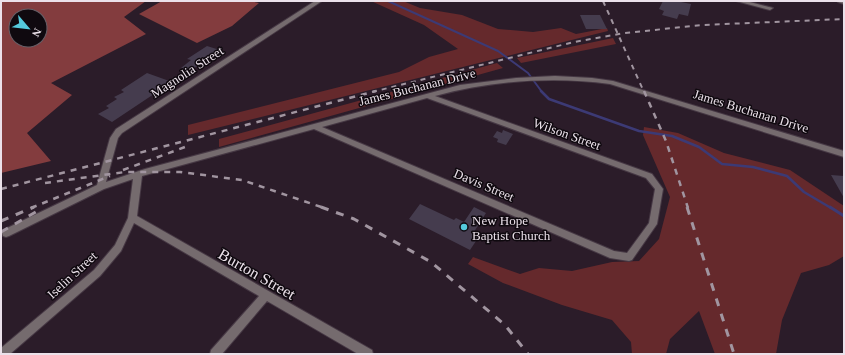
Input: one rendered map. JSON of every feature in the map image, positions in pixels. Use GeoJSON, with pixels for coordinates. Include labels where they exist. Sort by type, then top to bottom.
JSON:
{"type":"FeatureCollection","features":[{"type":"Feature","properties":{"kind":"street","name":"Magnolia Street"},"geometry":{"type":"LineString","coordinates":[[101,187],[114,138],[119,131],[319,1]]}},
{"type":"Feature","properties":{"kind":"street"},"geometry":{"type":"LineString","coordinates":[[738,1],[770,8]]}},
{"type":"Feature","properties":{"kind":"street"},"geometry":{"type":"LineString","coordinates":[[840,1],[844,2]]}},
{"type":"Feature","properties":{"kind":"street","name":"James Buchanan Drive"},"geometry":{"type":"LineString","coordinates":[[6,233],[101,187],[138,175],[460,87],[576,78],[619,84],[844,154]]}},
{"type":"Feature","properties":{"kind":"street","name":"Wilson Street"},"geometry":{"type":"LineString","coordinates":[[428,96],[649,176],[659,189],[653,224]]}},
{"type":"Feature","properties":{"kind":"street","name":"Davis Street"},"geometry":{"type":"LineString","coordinates":[[314,126],[613,255],[629,257],[653,224]]}},
{"type":"Feature","properties":{"kind":"street","name":"Iselin Street"},"geometry":{"type":"LineString","coordinates":[[2,354],[97,273],[118,248],[132,218],[138,175]]}},
{"type":"Feature","properties":{"kind":"street","name":"Burton Street"},"geometry":{"type":"LineString","coordinates":[[132,218],[368,354]]}},
{"type":"Feature","properties":{"kind":"street"},"geometry":{"type":"LineString","coordinates":[[214,354],[265,296]]}},
{"type":"Feature","properties":{"kind":"shaded area"},"geometry":{"type":"Polygon","coordinates":[[[1,1],[146,1],[124,17],[146,34],[51,83],[72,95],[27,133],[51,161],[1,173],[1,1]]]}},
{"type":"Feature","properties":{"kind":"shaded area"},"geometry":{"type":"Polygon","coordinates":[[[162,1],[250,1],[259,3],[232,26],[197,43],[139,14],[162,1]]]}},
{"type":"Feature","properties":{"kind":"shaded area"},"geometry":{"type":"Polygon","coordinates":[[[371,1],[403,1],[420,8],[462,15],[498,29],[533,32],[561,28],[576,34],[607,28],[608,31],[188,135],[188,125],[399,72],[429,57],[458,49],[424,25],[371,1]]]}},
{"type":"Feature","properties":{"kind":"shaded area"},"geometry":{"type":"Polygon","coordinates":[[[613,38],[616,44],[521,63],[517,58],[613,38]]]}},
{"type":"Feature","properties":{"kind":"shaded area"},"geometry":{"type":"Polygon","coordinates":[[[497,63],[503,68],[219,147],[219,139],[497,63]]]}},
{"type":"Feature","properties":{"kind":"shaded area"},"geometry":{"type":"Polygon","coordinates":[[[644,127],[678,133],[724,153],[790,170],[844,206],[844,256],[829,265],[801,273],[782,320],[776,354],[715,354],[699,311],[670,339],[666,354],[632,354],[631,342],[612,320],[562,305],[503,283],[468,264],[473,257],[520,274],[539,268],[572,271],[612,262],[639,261],[659,239],[670,197],[643,135],[644,127]]]}},
{"type":"Feature","properties":{"kind":"building"},"geometry":{"type":"Polygon","coordinates":[[[663,1],[676,1],[691,4],[688,16],[679,14],[677,19],[662,15],[664,11],[659,9],[663,1]]]}},
{"type":"Feature","properties":{"kind":"building"},"geometry":{"type":"Polygon","coordinates":[[[580,15],[600,15],[607,29],[586,29],[580,15]]]}},
{"type":"Feature","properties":{"kind":"building"},"geometry":{"type":"Polygon","coordinates":[[[207,46],[223,51],[189,71],[181,68],[191,60],[187,59],[207,46]]]}},
{"type":"Feature","properties":{"kind":"building"},"geometry":{"type":"Polygon","coordinates":[[[147,73],[172,82],[112,122],[98,114],[109,108],[106,106],[117,99],[114,97],[124,92],[121,90],[147,73]]]}},
{"type":"Feature","properties":{"kind":"building"},"geometry":{"type":"Polygon","coordinates":[[[503,130],[513,134],[506,145],[497,142],[498,139],[493,137],[497,131],[502,133],[503,130]]]}},
{"type":"Feature","properties":{"kind":"building"},"geometry":{"type":"Polygon","coordinates":[[[831,175],[844,176],[844,198],[831,175]]]}},
{"type":"Feature","properties":{"kind":"building","name":"New Hope Baptist Church"},"geometry":{"type":"Polygon","coordinates":[[[420,204],[454,220],[456,218],[464,222],[474,207],[486,213],[474,232],[480,235],[470,250],[409,219],[420,204]]]}},
{"type":"Feature","properties":{"kind":"waterway"},"geometry":{"type":"LineString","coordinates":[[388,1],[498,51],[528,73],[542,92]]}},
{"type":"Feature","properties":{"kind":"waterway"},"geometry":{"type":"LineString","coordinates":[[542,92],[549,99],[639,131],[672,136],[699,147],[722,164],[753,167],[787,176],[804,192],[831,208]]}},
{"type":"Feature","properties":{"kind":"waterway"},"geometry":{"type":"LineString","coordinates":[[830,207],[844,216]]}},
{"type":"Feature","properties":{"kind":"railway"},"geometry":{"type":"LineString","coordinates":[[603,1],[618,34]]}},
{"type":"Feature","properties":{"kind":"railway"},"geometry":{"type":"LineString","coordinates":[[618,34],[702,25],[844,19]]}},
{"type":"Feature","properties":{"kind":"railway"},"geometry":{"type":"LineString","coordinates":[[375,91],[574,42],[618,34]]}},
{"type":"Feature","properties":{"kind":"railway"},"geometry":{"type":"LineString","coordinates":[[618,34],[644,92]]}},
{"type":"Feature","properties":{"kind":"railway"},"geometry":{"type":"LineString","coordinates":[[1,189],[375,91]]}},
{"type":"Feature","properties":{"kind":"railway"},"geometry":{"type":"LineString","coordinates":[[644,91],[666,141],[688,208]]}},
{"type":"Feature","properties":{"kind":"railway"},"geometry":{"type":"LineString","coordinates":[[123,170],[185,147]]}},
{"type":"Feature","properties":{"kind":"railway"},"geometry":{"type":"LineString","coordinates":[[45,183],[125,172],[180,172],[242,180],[324,208]]}},
{"type":"Feature","properties":{"kind":"railway"},"geometry":{"type":"LineString","coordinates":[[31,208],[110,176]]}},
{"type":"Feature","properties":{"kind":"railway"},"geometry":{"type":"LineString","coordinates":[[1,221],[34,207]]}},
{"type":"Feature","properties":{"kind":"railway"},"geometry":{"type":"LineString","coordinates":[[321,207],[354,219],[431,262],[505,325],[528,354]]}},
{"type":"Feature","properties":{"kind":"railway"},"geometry":{"type":"LineString","coordinates":[[687,207],[734,354]]}},
{"type":"Feature","properties":{"kind":"railway"},"geometry":{"type":"LineString","coordinates":[[1,232],[41,209]]}},
{"type":"Feature","properties":{"kind":"place","name":"New Hope Baptist Church"},"geometry":{"type":"Point","coordinates":[464,227]}}]}
